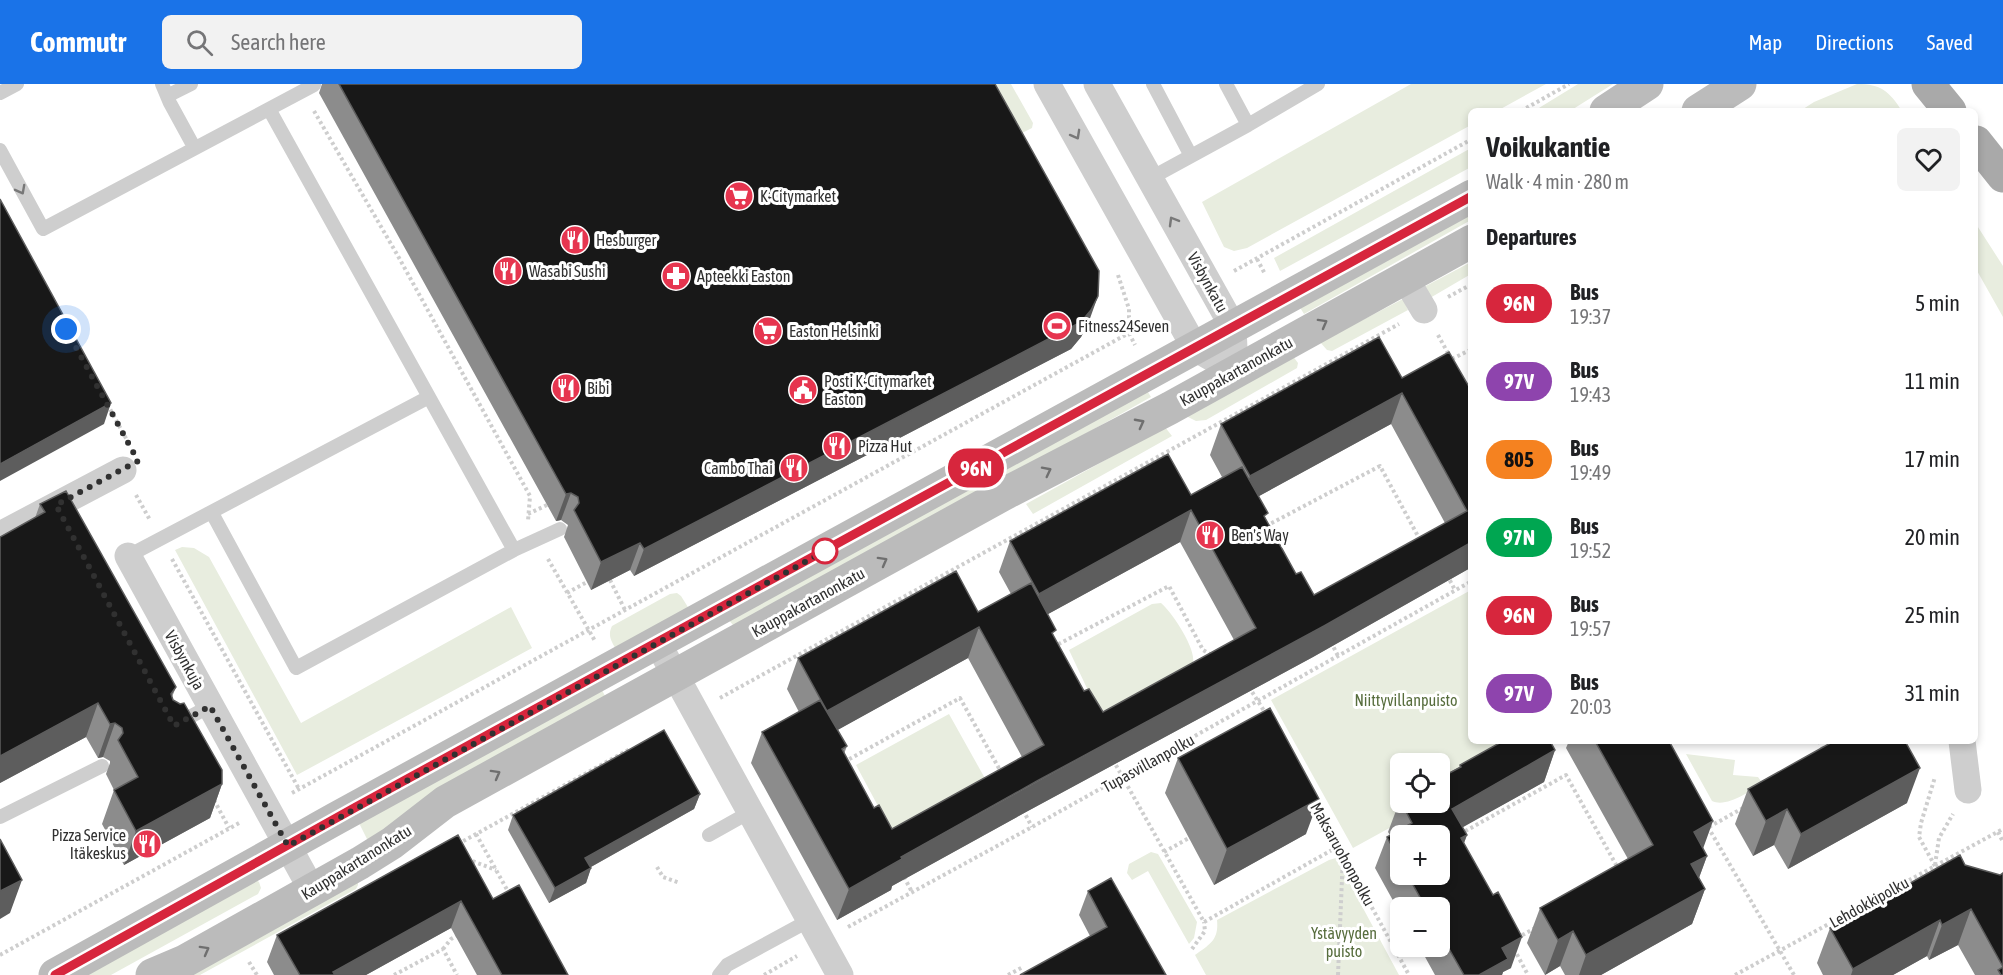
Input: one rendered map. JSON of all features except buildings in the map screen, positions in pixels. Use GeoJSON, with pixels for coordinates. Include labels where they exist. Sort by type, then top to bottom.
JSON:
{"type":"FeatureCollection","features":[{"type":"Feature","properties":{"kind":"main road"},"geometry":{"type":"LineString","coordinates":[[1611,108],[1647,84]]}},
{"type":"Feature","properties":{"kind":"main road"},"geometry":{"type":"LineString","coordinates":[[1703,108],[1740,84]]}},
{"type":"Feature","properties":{"kind":"main road"},"geometry":{"type":"LineString","coordinates":[[1928,84],[1948,108]]}},
{"type":"Feature","properties":{"kind":"main road"},"geometry":{"type":"LineString","coordinates":[[1978,145],[2003,176]]}},
{"type":"Feature","properties":{"kind":"main road"},"geometry":{"type":"LineString","coordinates":[[55,975],[1468,198]]}},
{"type":"Feature","properties":{"kind":"main road","name":"Kauppakartanonkatu"},"geometry":{"type":"LineString","coordinates":[[152,975],[185,961],[392,843],[445,802],[1006,493],[1170,408],[1468,243]]}},
{"type":"Feature","properties":{"kind":"street"},"geometry":{"type":"LineString","coordinates":[[1047,84],[1195,348],[1235,371]]}},
{"type":"Feature","properties":{"kind":"street","name":"Visbynkatu"},"geometry":{"type":"LineString","coordinates":[[1097,84],[1233,327],[1235,371]]}},
{"type":"Feature","properties":{"kind":"street"},"geometry":{"type":"LineString","coordinates":[[1405,278],[1424,310]]}},
{"type":"Feature","properties":{"kind":"street"},"geometry":{"type":"LineString","coordinates":[[0,535],[123,470]]}},
{"type":"Feature","properties":{"kind":"street","name":"Visbynkuja"},"geometry":{"type":"LineString","coordinates":[[128,556],[312,890]]}},
{"type":"Feature","properties":{"kind":"street"},"geometry":{"type":"LineString","coordinates":[[657,642],[840,975]]}},
{"type":"Feature","properties":{"kind":"street"},"geometry":{"type":"LineString","coordinates":[[1962,744],[1968,790]]}},
{"type":"Feature","properties":{"kind":"lane"},"geometry":{"type":"LineString","coordinates":[[0,93],[17,84]]}},
{"type":"Feature","properties":{"kind":"lane"},"geometry":{"type":"LineString","coordinates":[[191,84],[165,90],[194,147]]}},
{"type":"Feature","properties":{"kind":"lane"},"geometry":{"type":"LineString","coordinates":[[1153,84],[1191,156]]}},
{"type":"Feature","properties":{"kind":"lane"},"geometry":{"type":"LineString","coordinates":[[1226,84],[1248,125]]}},
{"type":"Feature","properties":{"kind":"lane"},"geometry":{"type":"LineString","coordinates":[[1149,179],[1318,84]]}},
{"type":"Feature","properties":{"kind":"lane"},"geometry":{"type":"LineString","coordinates":[[0,150],[43,229],[314,85]]}},
{"type":"Feature","properties":{"kind":"lane"},"geometry":{"type":"LineString","coordinates":[[269,109],[514,550]]}},
{"type":"Feature","properties":{"kind":"lane"},"geometry":{"type":"LineString","coordinates":[[128,556],[429,397]]}},
{"type":"Feature","properties":{"kind":"lane"},"geometry":{"type":"LineString","coordinates":[[212,513],[296,668],[514,550],[560,529]]}},
{"type":"Feature","properties":{"kind":"lane"},"geometry":{"type":"LineString","coordinates":[[168,729],[210,706]]}},
{"type":"Feature","properties":{"kind":"lane"},"geometry":{"type":"LineString","coordinates":[[0,817],[102,765]]}},
{"type":"Feature","properties":{"kind":"lane"},"geometry":{"type":"LineString","coordinates":[[709,835],[750,812]]}},
{"type":"Feature","properties":{"kind":"lane"},"geometry":{"type":"LineString","coordinates":[[719,975],[727,965],[816,931]]}},
{"type":"Feature","properties":{"kind":"path"},"geometry":{"type":"LineString","coordinates":[[1526,108],[1569,84]]}},
{"type":"Feature","properties":{"kind":"path"},"geometry":{"type":"LineString","coordinates":[[309,102],[398,256],[530,496],[528,521]]}},
{"type":"Feature","properties":{"kind":"path"},"geometry":{"type":"LineString","coordinates":[[1234,271],[1468,141]]}},
{"type":"Feature","properties":{"kind":"path"},"geometry":{"type":"LineString","coordinates":[[717,700],[1468,286]]}},
{"type":"Feature","properties":{"kind":"path"},"geometry":{"type":"LineString","coordinates":[[1424,310],[1457,368]]}},
{"type":"Feature","properties":{"kind":"path"},"geometry":{"type":"LineString","coordinates":[[171,557],[299,789],[1090,354],[1142,323]]}},
{"type":"Feature","properties":{"kind":"path"},"geometry":{"type":"LineString","coordinates":[[1452,359],[1468,351]]}},
{"type":"Feature","properties":{"kind":"path"},"geometry":{"type":"LineString","coordinates":[[104,399],[138,461],[123,470]]}},
{"type":"Feature","properties":{"kind":"path"},"geometry":{"type":"LineString","coordinates":[[99,415],[110,409]]}},
{"type":"Feature","properties":{"kind":"path"},"geometry":{"type":"LineString","coordinates":[[1274,535],[1268,525],[1380,466],[1419,538],[1428,544]]}},
{"type":"Feature","properties":{"kind":"path"},"geometry":{"type":"LineString","coordinates":[[528,514],[548,505]]}},
{"type":"Feature","properties":{"kind":"path"},"geometry":{"type":"LineString","coordinates":[[546,556],[589,630]]}},
{"type":"Feature","properties":{"kind":"path"},"geometry":{"type":"LineString","coordinates":[[1444,572],[1455,590]]}},
{"type":"Feature","properties":{"kind":"path"},"geometry":{"type":"LineString","coordinates":[[610,580],[625,610]]}},
{"type":"Feature","properties":{"kind":"path"},"geometry":{"type":"LineString","coordinates":[[567,593],[587,582]]}},
{"type":"Feature","properties":{"kind":"path","name":"Tupasvillanpolku"},"geometry":{"type":"LineString","coordinates":[[816,931],[912,892],[1259,702],[1468,583]]}},
{"type":"Feature","properties":{"kind":"path"},"geometry":{"type":"LineString","coordinates":[[1059,657],[1053,647],[1169,586],[1203,650],[1220,660]]}},
{"type":"Feature","properties":{"kind":"path"},"geometry":{"type":"LineString","coordinates":[[1328,636],[1338,656]]}},
{"type":"Feature","properties":{"kind":"path"},"geometry":{"type":"LineString","coordinates":[[1248,686],[1270,722]]}},
{"type":"Feature","properties":{"kind":"path"},"geometry":{"type":"LineString","coordinates":[[841,764],[960,698],[1005,780]]}},
{"type":"Feature","properties":{"kind":"path"},"geometry":{"type":"LineString","coordinates":[[1821,744],[1829,760]]}},
{"type":"Feature","properties":{"kind":"path"},"geometry":{"type":"LineString","coordinates":[[457,845],[635,746]]}},
{"type":"Feature","properties":{"kind":"path"},"geometry":{"type":"LineString","coordinates":[[1112,757],[1204,922],[1205,931],[1192,949]]}},
{"type":"Feature","properties":{"kind":"path"},"geometry":{"type":"LineString","coordinates":[[1935,866],[1919,837],[1938,766]]}},
{"type":"Feature","properties":{"kind":"path"},"geometry":{"type":"LineString","coordinates":[[1452,838],[1566,775],[1624,878]]}},
{"type":"Feature","properties":{"kind":"path"},"geometry":{"type":"LineString","coordinates":[[1935,866],[1939,838],[1968,790]]}},
{"type":"Feature","properties":{"kind":"path","name":"Maksaruohonpolku"},"geometry":{"type":"LineString","coordinates":[[1310,795],[1409,975]]}},
{"type":"Feature","properties":{"kind":"path"},"geometry":{"type":"LineString","coordinates":[[0,955],[230,828],[213,797]]}},
{"type":"Feature","properties":{"kind":"path"},"geometry":{"type":"LineString","coordinates":[[1708,827],[1749,805]]}},
{"type":"Feature","properties":{"kind":"path"},"geometry":{"type":"LineString","coordinates":[[1021,808],[1032,827]]}},
{"type":"Feature","properties":{"kind":"path"},"geometry":{"type":"LineString","coordinates":[[1703,818],[1794,975]]}},
{"type":"Feature","properties":{"kind":"path","name":"Lehdokkipolku"},"geometry":{"type":"LineString","coordinates":[[1735,975],[2003,829]]}},
{"type":"Feature","properties":{"kind":"path"},"geometry":{"type":"LineString","coordinates":[[1998,832],[2003,842]]}},
{"type":"Feature","properties":{"kind":"path"},"geometry":{"type":"LineString","coordinates":[[476,834],[515,904]]}},
{"type":"Feature","properties":{"kind":"path"},"geometry":{"type":"LineString","coordinates":[[1164,852],[1189,838]]}},
{"type":"Feature","properties":{"kind":"path"},"geometry":{"type":"LineString","coordinates":[[1204,922],[1339,846]]}},
{"type":"Feature","properties":{"kind":"path"},"geometry":{"type":"LineString","coordinates":[[457,854],[496,870]]}},
{"type":"Feature","properties":{"kind":"path"},"geometry":{"type":"LineString","coordinates":[[1338,975],[1343,854]]}},
{"type":"Feature","properties":{"kind":"path"},"geometry":{"type":"LineString","coordinates":[[657,867],[663,877],[680,883]]}},
{"type":"Feature","properties":{"kind":"path"},"geometry":{"type":"LineString","coordinates":[[903,875],[912,892]]}},
{"type":"Feature","properties":{"kind":"path"},"geometry":{"type":"LineString","coordinates":[[1528,975],[1510,942],[1541,924]]}},
{"type":"Feature","properties":{"kind":"path"},"geometry":{"type":"LineString","coordinates":[[394,975],[443,949],[451,939],[459,934]]}},
{"type":"Feature","properties":{"kind":"path"},"geometry":{"type":"LineString","coordinates":[[443,949],[457,975]]}},
{"type":"Feature","properties":{"kind":"path"},"geometry":{"type":"LineString","coordinates":[[764,975],[791,960]]}},
{"type":"Feature","properties":{"kind":"path"},"geometry":{"type":"LineString","coordinates":[[241,966],[249,961],[257,975]]}},
{"type":"Feature","properties":{"kind":"path"},"geometry":{"type":"LineString","coordinates":[[1008,975],[1023,967]]}},
{"type":"Feature","properties":{"kind":"green space"},"geometry":{"type":"Polygon","coordinates":[[[995,84],[1011,84],[1033,123],[1032,128],[1022,133],[995,84]]]}},
{"type":"Feature","properties":{"kind":"green space"},"geometry":{"type":"Polygon","coordinates":[[[1411,84],[1546,84],[1502,108],[1468,108],[1468,127],[1247,248],[1234,251],[1224,247],[1202,202],[1411,84]]]}},
{"type":"Feature","properties":{"kind":"green space"},"geometry":{"type":"Polygon","coordinates":[[[1578,84],[1613,84],[1575,108],[1539,108],[1578,84]]]}},
{"type":"Feature","properties":{"kind":"green space"},"geometry":{"type":"Polygon","coordinates":[[[1857,84],[1872,85],[1884,90],[1900,108],[1805,108],[1857,84]]]}},
{"type":"Feature","properties":{"kind":"green space"},"geometry":{"type":"Polygon","coordinates":[[[1468,150],[1468,169],[1280,271],[1274,258],[1468,150]]]}},
{"type":"Feature","properties":{"kind":"green space"},"geometry":{"type":"Polygon","coordinates":[[[1468,206],[1468,222],[1304,314],[1296,301],[1468,206]]]}},
{"type":"Feature","properties":{"kind":"green space"},"geometry":{"type":"Polygon","coordinates":[[[1978,227],[2003,266],[2003,317],[1978,273],[1978,227]]]}},
{"type":"Feature","properties":{"kind":"green space"},"geometry":{"type":"Polygon","coordinates":[[[1468,264],[1468,276],[1430,298],[1424,287],[1468,264]]]}},
{"type":"Feature","properties":{"kind":"green space"},"geometry":{"type":"Polygon","coordinates":[[[1403,299],[1408,310],[1332,351],[1327,350],[1320,342],[1403,299]]]}},
{"type":"Feature","properties":{"kind":"green space"},"geometry":{"type":"Polygon","coordinates":[[[1292,355],[1298,363],[1297,368],[1206,420],[1196,421],[1186,416],[1292,355]]]}},
{"type":"Feature","properties":{"kind":"green space"},"geometry":{"type":"Polygon","coordinates":[[[1143,384],[1151,397],[737,630],[724,614],[1143,384]]]}},
{"type":"Feature","properties":{"kind":"green space"},"geometry":{"type":"Polygon","coordinates":[[[1165,427],[1172,436],[1033,514],[1026,504],[1165,427]]]}},
{"type":"Feature","properties":{"kind":"green space"},"geometry":{"type":"Polygon","coordinates":[[[182,547],[194,548],[209,557],[301,723],[511,607],[532,648],[297,775],[175,550],[182,547]]]}},
{"type":"Feature","properties":{"kind":"green space","name":"Niittyvillanpuisto"},"geometry":{"type":"Polygon","coordinates":[[[1468,592],[1468,744],[1539,744],[1450,793],[1450,753],[1390,753],[1390,813],[1417,813],[1395,825],[1390,825],[1390,828],[1353,848],[1271,700],[1468,592]]]}},
{"type":"Feature","properties":{"kind":"green space"},"geometry":{"type":"Polygon","coordinates":[[[677,593],[691,612],[617,651],[610,636],[612,626],[670,594],[677,593]]]}},
{"type":"Feature","properties":{"kind":"green space"},"geometry":{"type":"Polygon","coordinates":[[[1161,603],[1187,639],[1193,656],[1191,668],[1112,713],[1103,710],[1092,699],[1069,650],[1152,604],[1161,603]]]}},
{"type":"Feature","properties":{"kind":"green space"},"geometry":{"type":"Polygon","coordinates":[[[599,684],[608,702],[369,843],[357,819],[599,684]]]}},
{"type":"Feature","properties":{"kind":"green space"},"geometry":{"type":"Polygon","coordinates":[[[949,714],[987,782],[893,834],[856,765],[949,714]]]}},
{"type":"Feature","properties":{"kind":"green space"},"geometry":{"type":"Polygon","coordinates":[[[1686,754],[1735,760],[1733,775],[1758,777],[1763,784],[1731,801],[1718,803],[1712,801],[1686,754]]]}},
{"type":"Feature","properties":{"kind":"green space"},"geometry":{"type":"Polygon","coordinates":[[[1151,852],[1158,854],[1197,922],[1194,938],[1189,944],[1148,871],[1132,880],[1127,873],[1129,864],[1151,852]]]}},
{"type":"Feature","properties":{"kind":"green space","name":"Ystävyyden puisto"},"geometry":{"type":"Polygon","coordinates":[[[1336,858],[1399,975],[1206,975],[1195,955],[1215,937],[1217,920],[1336,858]]]}},
{"type":"Feature","properties":{"kind":"green space"},"geometry":{"type":"Polygon","coordinates":[[[255,879],[261,888],[258,894],[111,975],[73,975],[255,879]]]}},
{"type":"Feature","properties":{"kind":"green space"},"geometry":{"type":"Polygon","coordinates":[[[358,880],[356,889],[200,975],[173,975],[358,880]]]}},
{"type":"Feature","properties":{"kind":"bus line","name":"96N"},"geometry":{"type":"LineString","coordinates":[[55,975],[356,807],[1468,198]]}},
{"type":"Feature","properties":{"kind":"place","name":"K-Citymarket"},"geometry":{"type":"Point","coordinates":[739,196]}},
{"type":"Feature","properties":{"kind":"place","name":"Hesburger"},"geometry":{"type":"Point","coordinates":[575,240]}},
{"type":"Feature","properties":{"kind":"place","name":"Wasabi Sushi"},"geometry":{"type":"Point","coordinates":[508,271]}},
{"type":"Feature","properties":{"kind":"place","name":"Apteekki Easton"},"geometry":{"type":"Point","coordinates":[676,276]}},
{"type":"Feature","properties":{"kind":"place","name":"Fitness24Seven"},"geometry":{"type":"Point","coordinates":[1057,326]}},
{"type":"Feature","properties":{"kind":"place","name":"Easton Helsinki"},"geometry":{"type":"Point","coordinates":[768,331]}},
{"type":"Feature","properties":{"kind":"place","name":"Bibi"},"geometry":{"type":"Point","coordinates":[566,388]}},
{"type":"Feature","properties":{"kind":"place","name":"Posti K-Citymarket Easton"},"geometry":{"type":"Point","coordinates":[803,390]}},
{"type":"Feature","properties":{"kind":"place","name":"Pizza Hut"},"geometry":{"type":"Point","coordinates":[837,446]}},
{"type":"Feature","properties":{"kind":"place","name":"Cambo Thai"},"geometry":{"type":"Point","coordinates":[794,468]}},
{"type":"Feature","properties":{"kind":"place","name":"Ben's Way"},"geometry":{"type":"Point","coordinates":[1210,535]}},
{"type":"Feature","properties":{"kind":"place","name":"Pizza Service Itäkeskus"},"geometry":{"type":"Point","coordinates":[147,844]}},
{"type":"Feature","properties":{"kind":"route"},"geometry":{"type":"LineString","coordinates":[[66,329],[138,461],[56,505],[174,726],[210,706],[288,846],[825,551]]}}]}
